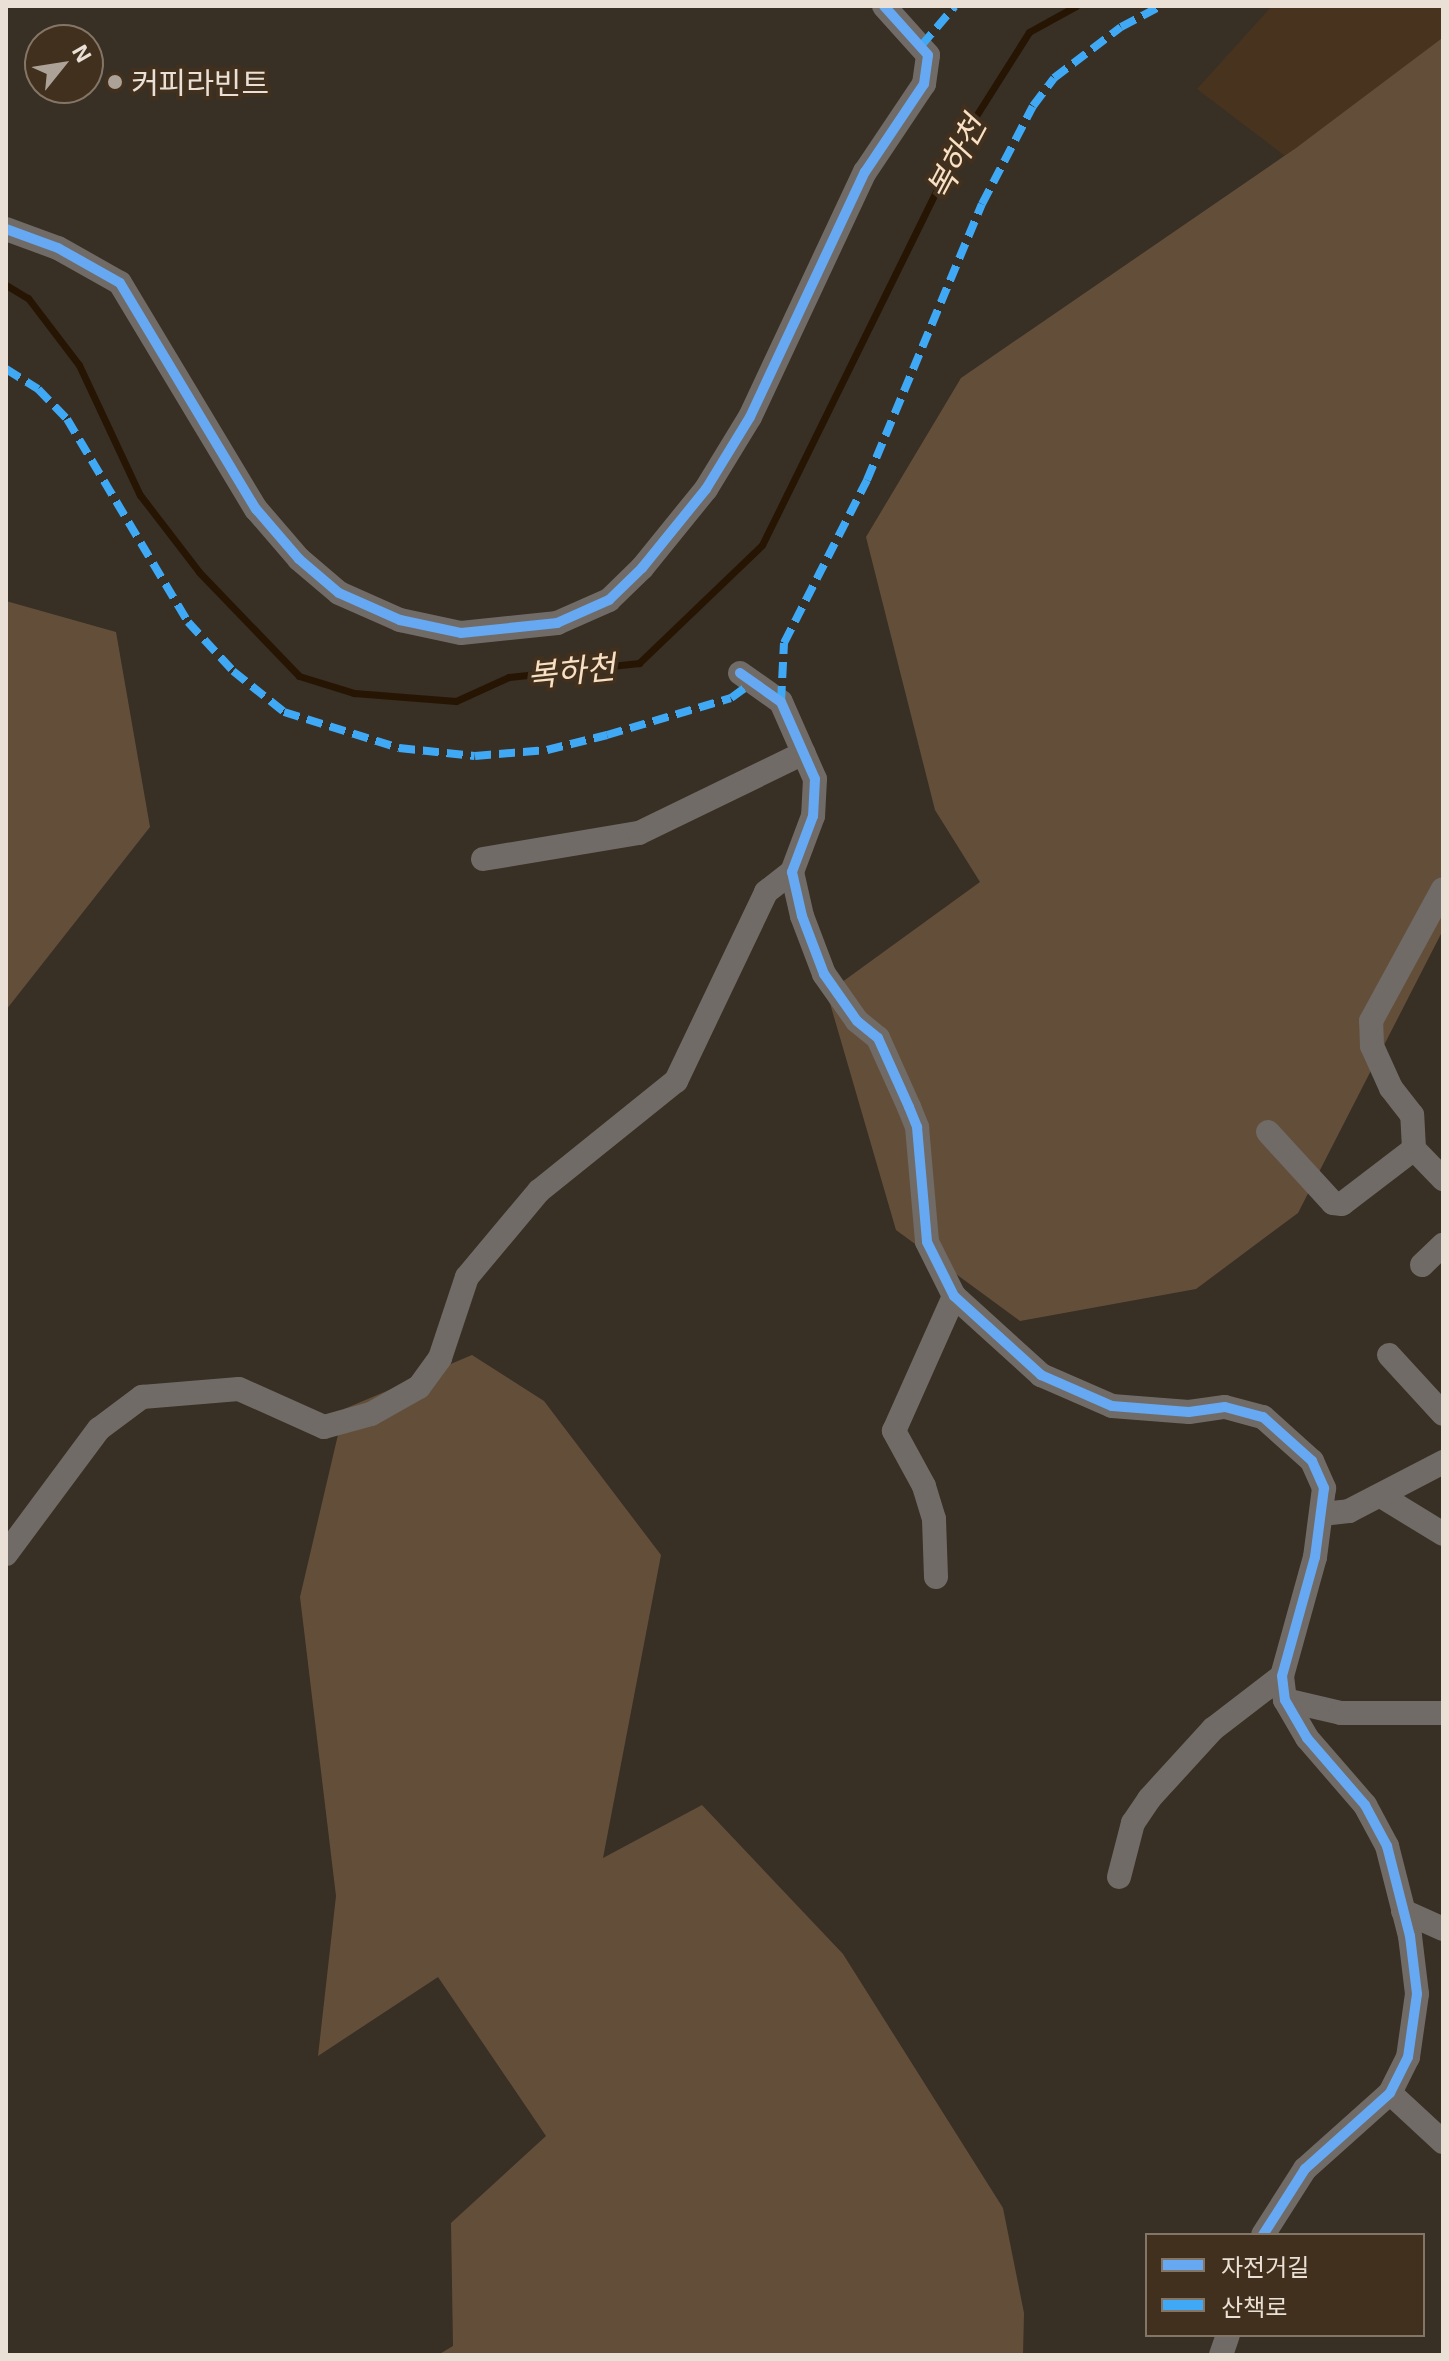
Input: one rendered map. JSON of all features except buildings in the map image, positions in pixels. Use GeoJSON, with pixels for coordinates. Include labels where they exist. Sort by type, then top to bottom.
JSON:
{"type":"FeatureCollection","features":[{"type":"Feature","properties":{"kind":"street"},"geometry":{"type":"LineString","coordinates":[[6,229],[72,254],[120,283],[256,509],[299,559],[339,593],[400,620],[461,633],[557,623],[609,600],[642,568],[706,489],[756,406],[865,172],[924,84],[928,55],[884,6]]}},
{"type":"Feature","properties":{"kind":"street"},"geometry":{"type":"LineString","coordinates":[[6,1554],[99,1429],[142,1397],[239,1389],[261,1395],[324,1427],[371,1414],[419,1387],[440,1358],[467,1277],[539,1191],[676,1081],[766,892],[792,872],[813,816],[815,779],[781,702],[740,673]]}},
{"type":"Feature","properties":{"kind":"street"},"geometry":{"type":"LineString","coordinates":[[483,859],[639,833],[804,753]]}},
{"type":"Feature","properties":{"kind":"street"},"geometry":{"type":"LineString","coordinates":[[792,872],[824,974],[857,1021],[878,1038],[917,1127],[927,1242],[954,1296],[1041,1375],[1112,1406],[1189,1412],[1225,1407],[1263,1417],[1312,1461],[1324,1488],[1322,1514],[1282,1676],[1285,1700],[1307,1738],[1365,1805],[1387,1846],[1403,1911],[1417,1994],[1408,2057],[1390,2093],[1305,2169],[1264,2233]]}},
{"type":"Feature","properties":{"kind":"street"},"geometry":{"type":"LineString","coordinates":[[1443,889],[1371,1021],[1372,1046],[1391,1088],[1412,1115],[1414,1149],[1443,1179]]}},
{"type":"Feature","properties":{"kind":"street"},"geometry":{"type":"LineString","coordinates":[[1268,1132],[1333,1203],[1354,1198],[1414,1149]]}},
{"type":"Feature","properties":{"kind":"street"},"geometry":{"type":"LineString","coordinates":[[1422,1265],[1443,1245]]}},
{"type":"Feature","properties":{"kind":"street"},"geometry":{"type":"LineString","coordinates":[[936,1577],[934,1519],[924,1486],[894,1431],[954,1296]]}},
{"type":"Feature","properties":{"kind":"street"},"geometry":{"type":"LineString","coordinates":[[1389,1355],[1443,1414]]}},
{"type":"Feature","properties":{"kind":"street"},"geometry":{"type":"LineString","coordinates":[[1322,1514],[1349,1511],[1443,1462]]}},
{"type":"Feature","properties":{"kind":"street"},"geometry":{"type":"LineString","coordinates":[[1381,1496],[1443,1534]]}},
{"type":"Feature","properties":{"kind":"street"},"geometry":{"type":"LineString","coordinates":[[1119,1877],[1133,1823],[1149,1799],[1213,1729],[1282,1676]]}},
{"type":"Feature","properties":{"kind":"street"},"geometry":{"type":"LineString","coordinates":[[1285,1700],[1341,1713],[1443,1713]]}},
{"type":"Feature","properties":{"kind":"street"},"geometry":{"type":"LineString","coordinates":[[1403,1911],[1443,1929]]}},
{"type":"Feature","properties":{"kind":"street"},"geometry":{"type":"LineString","coordinates":[[1390,2093],[1443,2142]]}},
{"type":"Feature","properties":{"kind":"shaded area"},"geometry":{"type":"Polygon","coordinates":[[[1272,6],[1443,6],[1443,41],[1285,156],[1197,89],[1272,6]]]}},
{"type":"Feature","properties":{"kind":"shaded area"},"geometry":{"type":"Polygon","coordinates":[[[1441,39],[1443,930],[1298,1213],[1196,1289],[1020,1321],[896,1230],[827,993],[980,882],[935,810],[866,537],[961,378],[1296,148],[1441,39]]]}},
{"type":"Feature","properties":{"kind":"shaded area"},"geometry":{"type":"Polygon","coordinates":[[[6,601],[116,632],[150,827],[6,1010],[6,601]]]}},
{"type":"Feature","properties":{"kind":"shaded area"},"geometry":{"type":"Polygon","coordinates":[[[472,1355],[544,1401],[661,1555],[603,1858],[702,1805],[843,1954],[1003,2208],[1024,2313],[1023,2355],[438,2355],[453,2346],[451,2223],[546,2136],[438,1977],[318,2056],[336,1896],[300,1597],[344,1409],[472,1355]]]}},
{"type":"Feature","properties":{"kind":"waterway","name":"복하천"},"geometry":{"type":"LineString","coordinates":[[6,285],[28,298],[79,365],[140,495],[199,572],[299,676],[354,693],[456,701],[509,677],[639,663],[762,545],[962,138],[1029,32],[1076,6]]}},
{"type":"Feature","properties":{"kind":"marked path"},"geometry":{"type":"LineString","coordinates":[[921,46],[955,6]]}},
{"type":"Feature","properties":{"kind":"marked path"},"geometry":{"type":"LineString","coordinates":[[781,702],[784,643],[867,480],[982,204],[1033,106],[1054,78],[1121,27],[1161,6]]}},
{"type":"Feature","properties":{"kind":"marked path"},"geometry":{"type":"LineString","coordinates":[[6,369],[38,389],[67,419],[188,622],[233,671],[284,712],[399,748],[475,756],[547,750],[607,735],[731,698],[752,683]]}},
{"type":"Feature","properties":{"kind":"cycle path"},"geometry":{"type":"LineString","coordinates":[[6,229],[58,248],[120,283],[256,509],[299,559],[339,593],[400,620],[461,633],[557,623],[609,600],[642,568],[706,489],[750,417],[865,172],[924,84],[928,55],[884,6]]}},
{"type":"Feature","properties":{"kind":"cycle path"},"geometry":{"type":"LineString","coordinates":[[740,673],[781,702],[815,779],[813,816],[792,872],[802,916],[824,974],[857,1021],[878,1038],[909,1107],[917,1127],[927,1242],[954,1296],[1041,1375],[1112,1406],[1189,1412],[1225,1407],[1263,1417],[1312,1461],[1324,1488],[1315,1557],[1282,1676],[1285,1700],[1307,1738],[1365,1805],[1387,1846],[1410,1936],[1417,1994],[1408,2057],[1390,2093],[1305,2169],[1264,2233]]}},
{"type":"Feature","properties":{"kind":"place","name":"커피라빈트"},"geometry":{"type":"Point","coordinates":[115,82]}}]}
